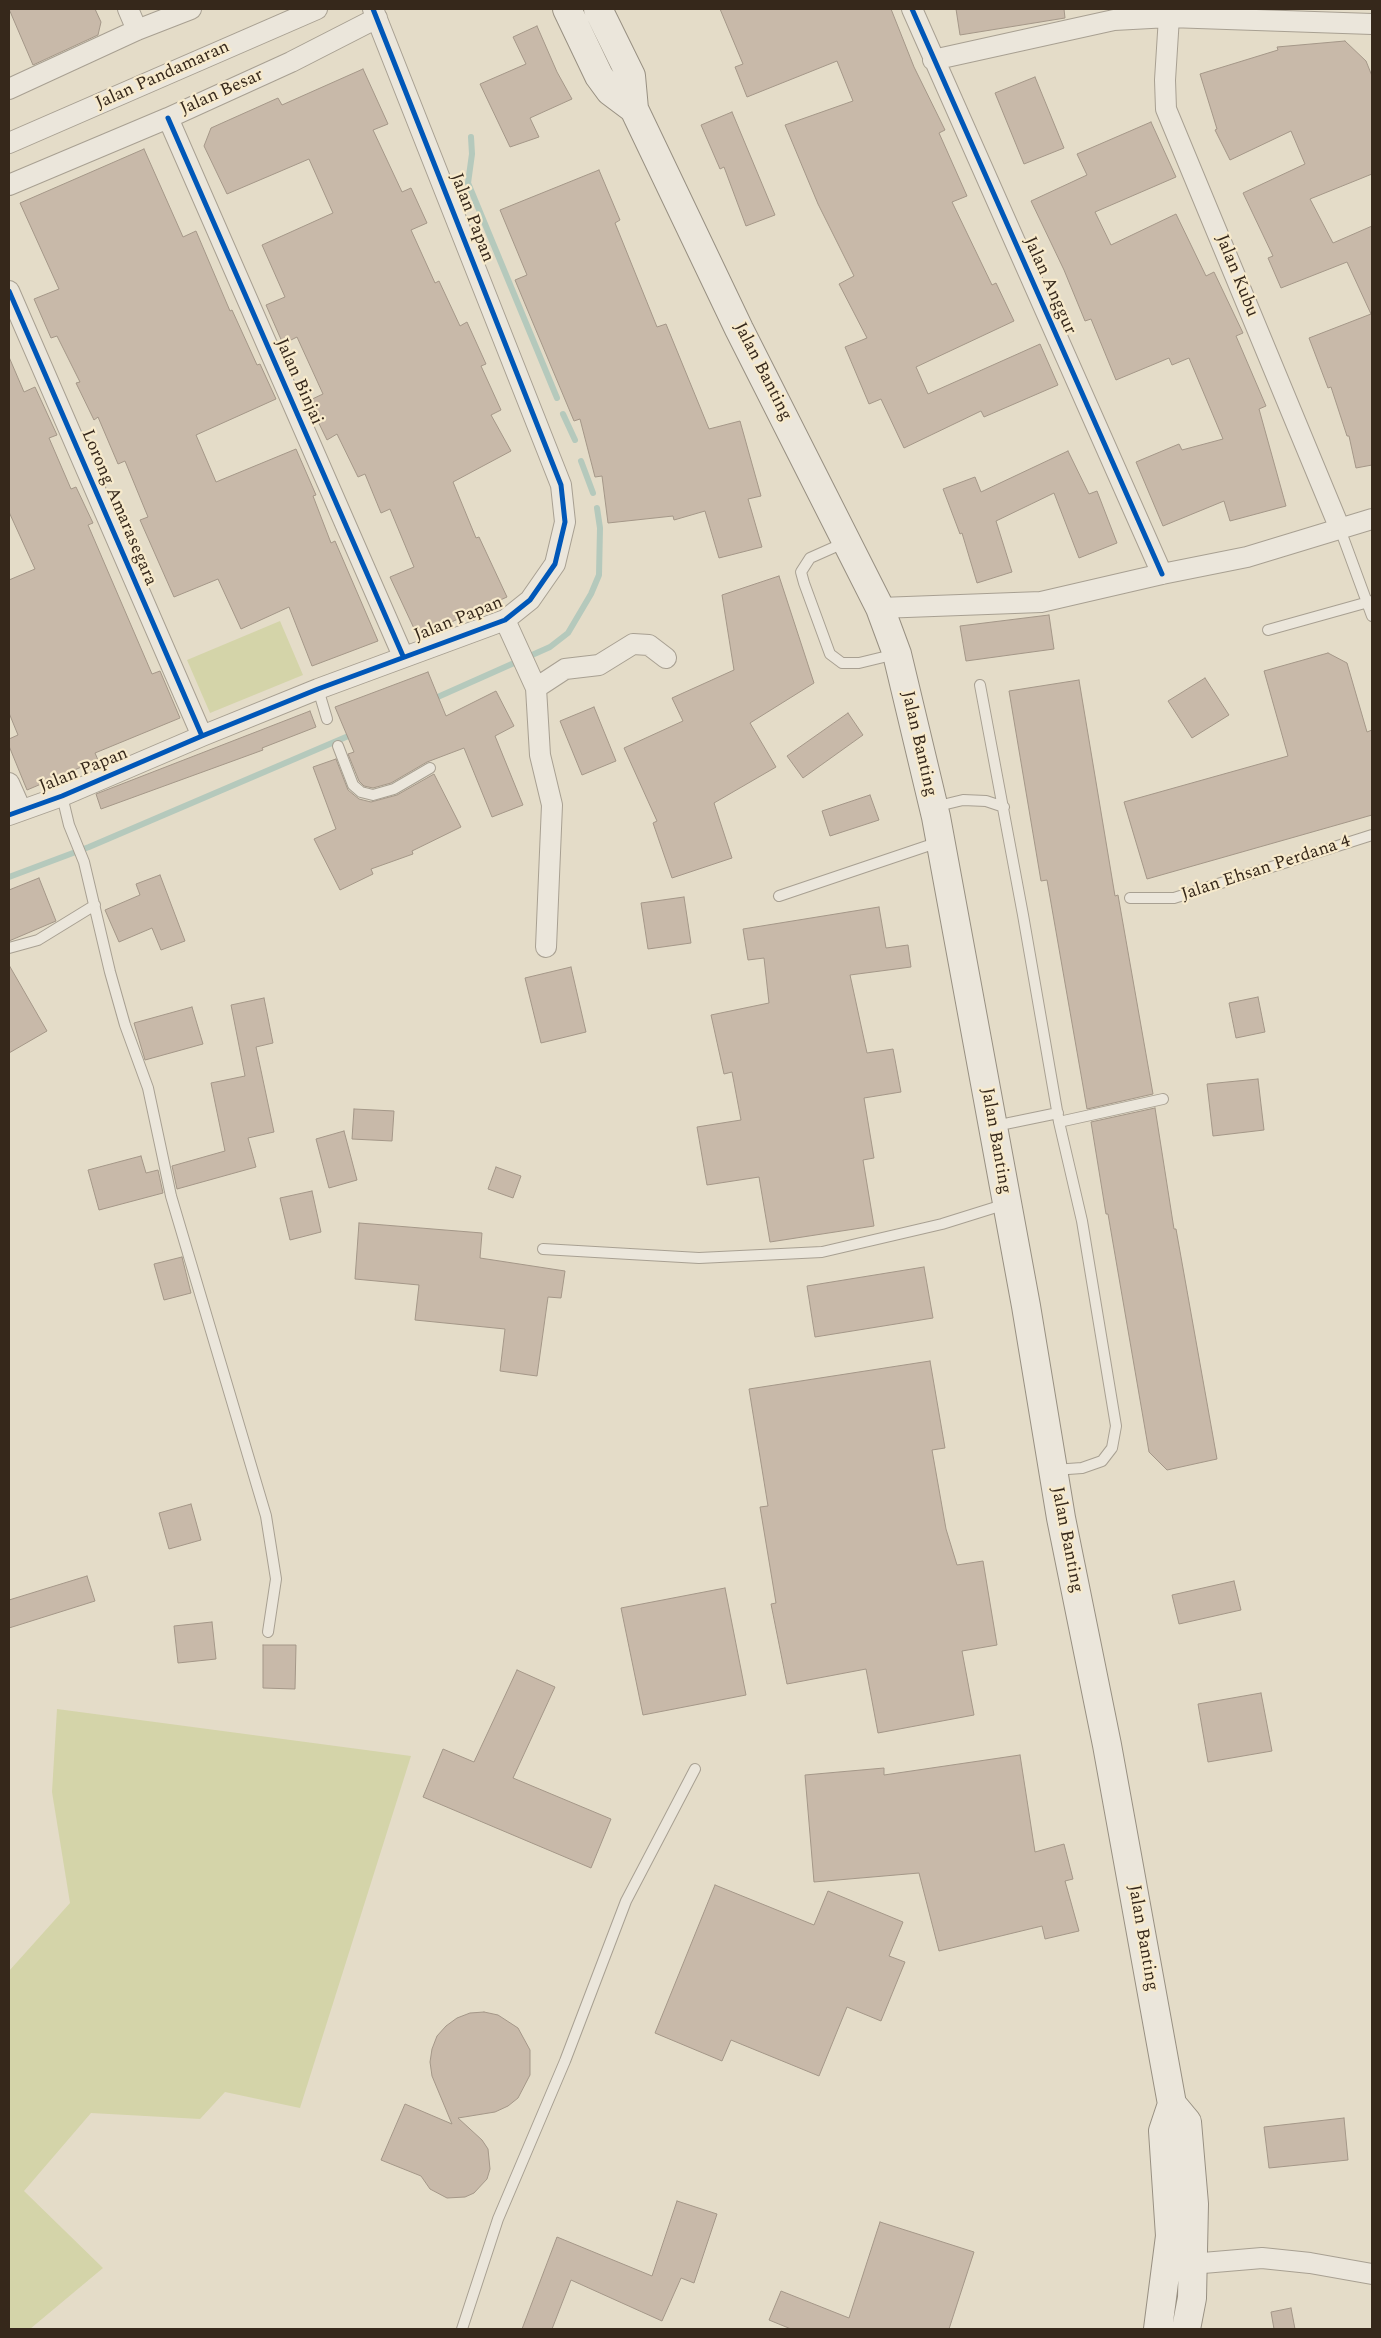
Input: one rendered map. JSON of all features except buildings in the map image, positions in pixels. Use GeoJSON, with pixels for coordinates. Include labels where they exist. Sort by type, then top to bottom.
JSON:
{"type":"FeatureCollection","features":[{"type":"Feature","properties":{"kind":"main road","name":"Jalan Banting"},"geometry":{"type":"LineString","coordinates":[[598,9],[631,76],[634,110],[739,328],[880,608],[897,654],[940,842],[1053,1471],[1107,1745],[1172,2104],[1187,2122],[1194,2204],[1191,2264],[1192,2298],[1186,2329]]}},
{"type":"Feature","properties":{"kind":"main road"},"geometry":{"type":"LineString","coordinates":[[567,10],[604,83],[610,91],[634,110]]}},
{"type":"Feature","properties":{"kind":"main road"},"geometry":{"type":"LineString","coordinates":[[1158,2329],[1170,2236],[1163,2131],[1172,2104]]}},
{"type":"Feature","properties":{"kind":"street"},"geometry":{"type":"LineString","coordinates":[[128,9],[137,30]]}},
{"type":"Feature","properties":{"kind":"street"},"geometry":{"type":"LineString","coordinates":[[9,89],[137,30],[191,9]]}},
{"type":"Feature","properties":{"kind":"street","name":"Jalan Pandamaran"},"geometry":{"type":"LineString","coordinates":[[9,143],[317,9]]}},
{"type":"Feature","properties":{"kind":"street","name":"Jalan Anggur"},"geometry":{"type":"LineString","coordinates":[[912,9],[1162,574]]}},
{"type":"Feature","properties":{"kind":"street","name":"Jalan Besar"},"geometry":{"type":"LineString","coordinates":[[9,185],[168,118],[291,62],[375,13]]}},
{"type":"Feature","properties":{"kind":"street","name":"Jalan Papan"},"geometry":{"type":"LineString","coordinates":[[15,812],[62,796],[318,689],[403,656],[505,620],[530,600],[555,564],[565,522],[561,485],[375,13]]}},
{"type":"Feature","properties":{"kind":"street"},"geometry":{"type":"LineString","coordinates":[[933,60],[1114,20],[1169,17],[1370,29]]}},
{"type":"Feature","properties":{"kind":"street","name":"Jalan Kubu"},"geometry":{"type":"LineString","coordinates":[[1169,17],[1165,80],[1166,109],[1340,529]]}},
{"type":"Feature","properties":{"kind":"street","name":"Jalan Binjai"},"geometry":{"type":"LineString","coordinates":[[168,118],[403,656]]}},
{"type":"Feature","properties":{"kind":"street","name":"Lorong Amarasegara"},"geometry":{"type":"LineString","coordinates":[[9,291],[202,736]]}},
{"type":"Feature","properties":{"kind":"street"},"geometry":{"type":"LineString","coordinates":[[880,608],[1041,602],[1162,574],[1247,557],[1372,519]]}},
{"type":"Feature","properties":{"kind":"street"},"geometry":{"type":"LineString","coordinates":[[505,620],[533,680],[540,755],[552,805],[546,948]]}},
{"type":"Feature","properties":{"kind":"street"},"geometry":{"type":"LineString","coordinates":[[533,680],[565,669],[599,665],[633,644],[649,645],[666,658]]}},
{"type":"Feature","properties":{"kind":"street"},"geometry":{"type":"LineString","coordinates":[[9,783],[15,812]]}},
{"type":"Feature","properties":{"kind":"street"},"geometry":{"type":"LineString","coordinates":[[1191,2264],[1262,2258],[1310,2263],[1372,2274]]}},
{"type":"Feature","properties":{"kind":"lane"},"geometry":{"type":"LineString","coordinates":[[1340,529],[1370,602],[1372,616]]}},
{"type":"Feature","properties":{"kind":"lane"},"geometry":{"type":"LineString","coordinates":[[847,542],[810,558],[801,572],[830,654],[842,663],[859,663],[897,654]]}},
{"type":"Feature","properties":{"kind":"lane"},"geometry":{"type":"LineString","coordinates":[[1268,630],[1370,602]]}},
{"type":"Feature","properties":{"kind":"lane"},"geometry":{"type":"LineString","coordinates":[[980,685],[1004,807],[1058,1117],[1082,1221],[1116,1426],[1112,1448],[1102,1461],[1082,1468],[1053,1471]]}},
{"type":"Feature","properties":{"kind":"lane"},"geometry":{"type":"LineString","coordinates":[[318,689],[327,719]]}},
{"type":"Feature","properties":{"kind":"lane"},"geometry":{"type":"LineString","coordinates":[[338,746],[353,785],[361,792],[372,795],[394,789],[430,768]]}},
{"type":"Feature","properties":{"kind":"lane"},"geometry":{"type":"LineString","coordinates":[[62,796],[70,825],[84,862],[112,980],[125,1025],[148,1088],[171,1196],[266,1516],[276,1579],[268,1632]]}},
{"type":"Feature","properties":{"kind":"lane"},"geometry":{"type":"LineString","coordinates":[[933,808],[963,800],[986,801],[1004,807]]}},
{"type":"Feature","properties":{"kind":"lane","name":"Jalan Ehsan Perdana 4"},"geometry":{"type":"LineString","coordinates":[[1130,898],[1174,898],[1372,835]]}},
{"type":"Feature","properties":{"kind":"lane"},"geometry":{"type":"LineString","coordinates":[[779,896],[940,842]]}},
{"type":"Feature","properties":{"kind":"lane"},"geometry":{"type":"LineString","coordinates":[[9,948],[38,940],[95,905]]}},
{"type":"Feature","properties":{"kind":"lane"},"geometry":{"type":"LineString","coordinates":[[992,1126],[1163,1099]]}},
{"type":"Feature","properties":{"kind":"lane"},"geometry":{"type":"LineString","coordinates":[[543,1250],[699,1258],[822,1252],[942,1224],[1006,1204]]}},
{"type":"Feature","properties":{"kind":"lane"},"geometry":{"type":"LineString","coordinates":[[462,2329],[498,2219],[565,2061],[626,1901],[695,1769]]}},
{"type":"Feature","properties":{"kind":"green space"},"geometry":{"type":"Polygon","coordinates":[[[280,621],[303,675],[210,713],[187,660],[280,621]]]}},
{"type":"Feature","properties":{"kind":"green space"},"geometry":{"type":"Polygon","coordinates":[[[57,1709],[411,1756],[300,2108],[225,2092],[200,2119],[91,2113],[24,2191],[103,2268],[30,2329],[9,2329],[9,1971],[70,1903],[52,1792],[57,1709]]]}},
{"type":"Feature","properties":{"kind":"waterway"},"geometry":{"type":"LineString","coordinates":[[471,137],[472,154],[468,183],[557,398]]}},
{"type":"Feature","properties":{"kind":"waterway"},"geometry":{"type":"LineString","coordinates":[[563,414],[575,440]]}},
{"type":"Feature","properties":{"kind":"waterway"},"geometry":{"type":"LineString","coordinates":[[581,461],[593,493]]}},
{"type":"Feature","properties":{"kind":"waterway"},"geometry":{"type":"LineString","coordinates":[[431,700],[550,647],[568,633],[591,594],[599,575],[600,528],[597,508]]}},
{"type":"Feature","properties":{"kind":"waterway"},"geometry":{"type":"LineString","coordinates":[[9,877],[89,847],[353,734]]}},
{"type":"Feature","properties":{"kind":"cycle path"},"geometry":{"type":"LineString","coordinates":[[9,815],[62,796],[318,689],[505,620],[530,600],[555,564],[565,522],[561,485],[373,9]]}},
{"type":"Feature","properties":{"kind":"cycle path"},"geometry":{"type":"LineString","coordinates":[[912,9],[1162,574]]}},
{"type":"Feature","properties":{"kind":"cycle path"},"geometry":{"type":"LineString","coordinates":[[168,118],[403,656]]}},
{"type":"Feature","properties":{"kind":"cycle path"},"geometry":{"type":"LineString","coordinates":[[9,291],[202,736]]}}]}
